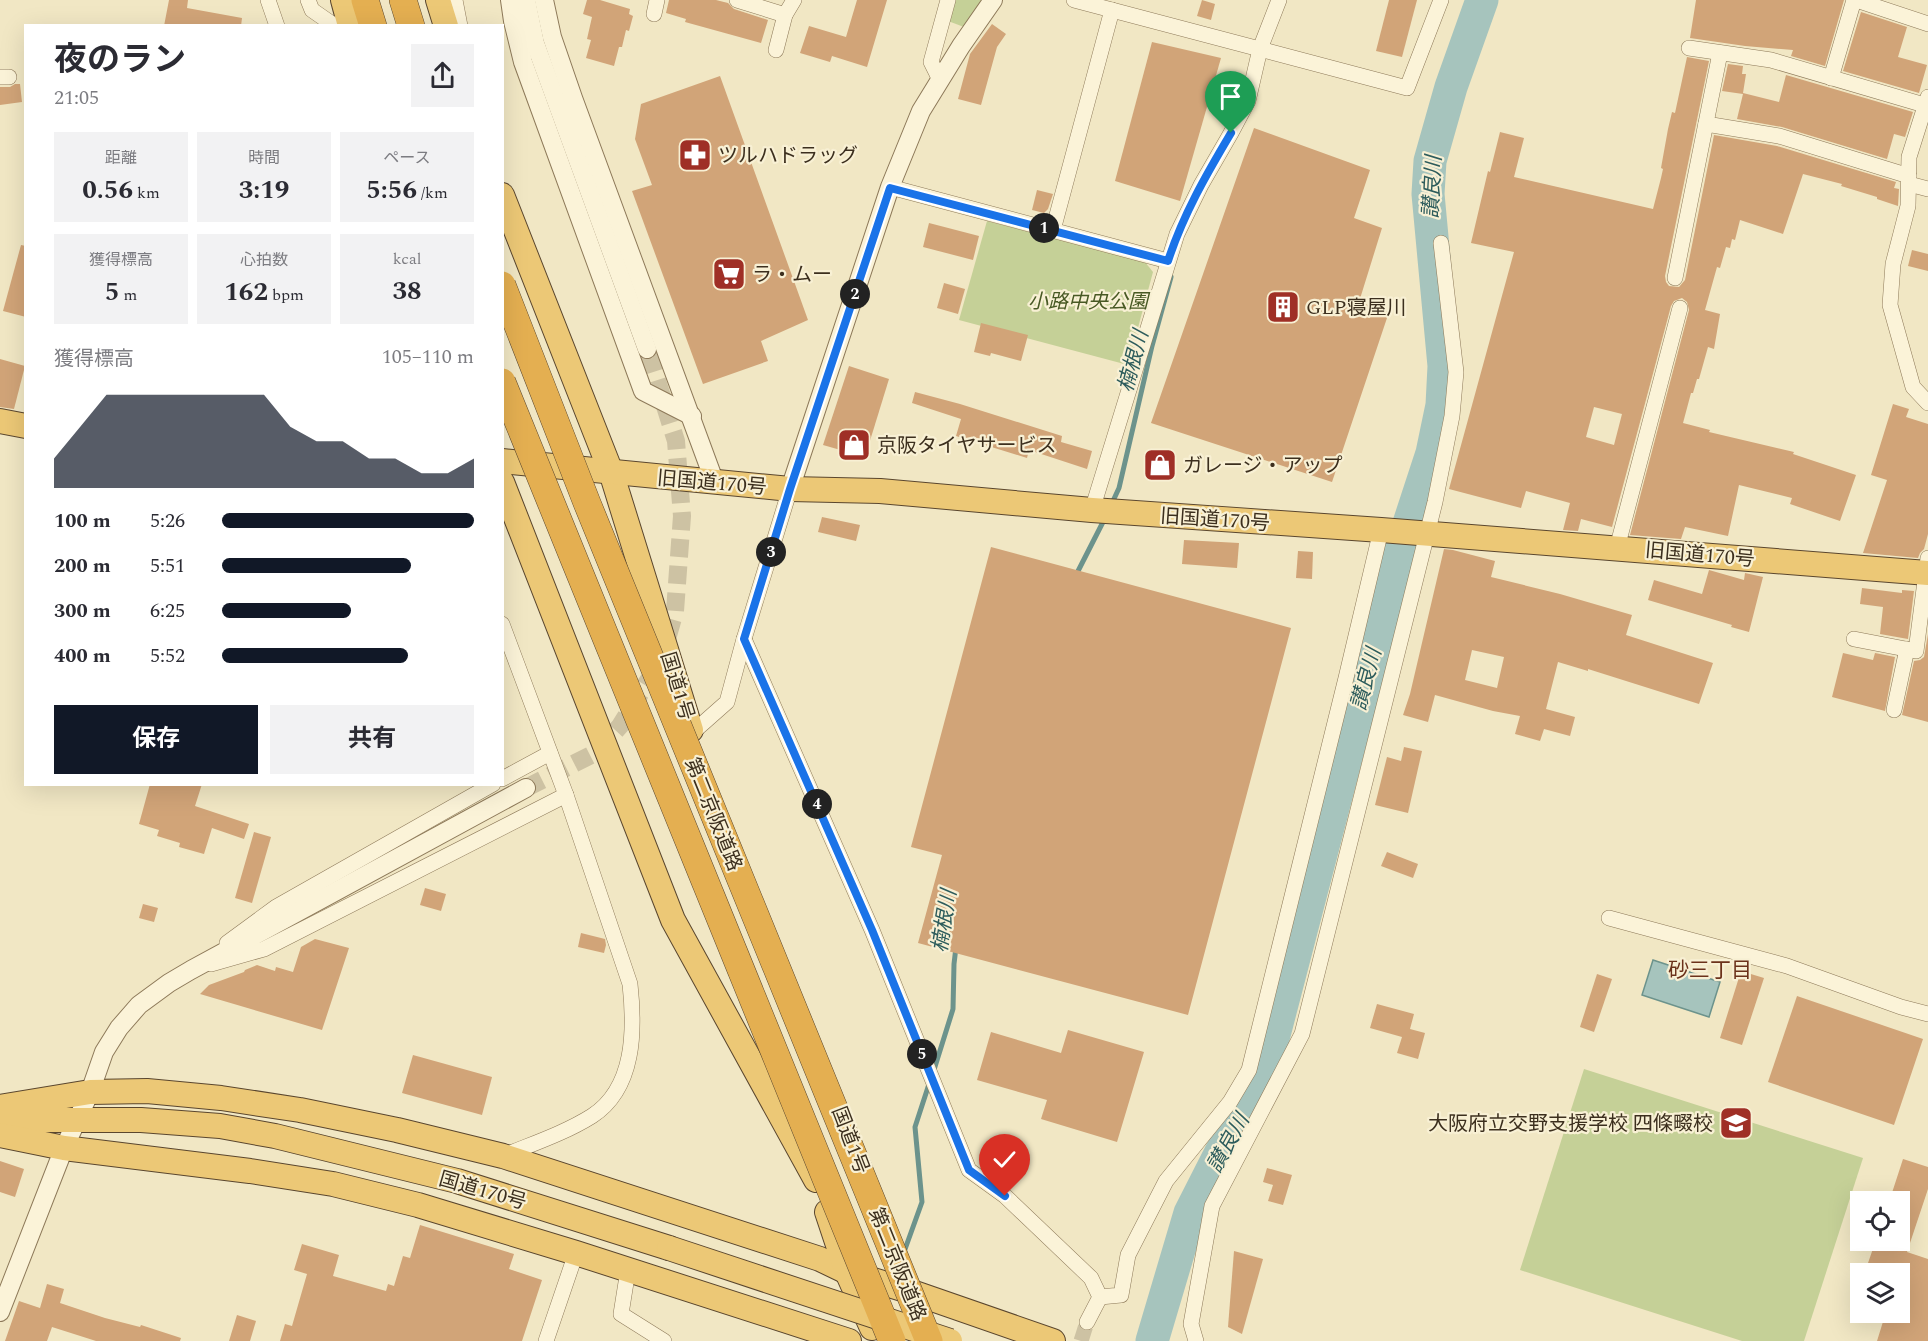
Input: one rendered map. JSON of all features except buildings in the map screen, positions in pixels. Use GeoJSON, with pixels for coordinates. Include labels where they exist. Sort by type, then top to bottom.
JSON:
{"type":"FeatureCollection","features":[{"type":"Feature","properties":{"kind":"highway"},"geometry":{"type":"LineString","coordinates":[[342,0],[349,24]]}},
{"type":"Feature","properties":{"kind":"highway"},"geometry":{"type":"LineString","coordinates":[[365,0],[373,24]]}},
{"type":"Feature","properties":{"kind":"highway"},"geometry":{"type":"LineString","coordinates":[[403,0],[410,24]]}},
{"type":"Feature","properties":{"kind":"highway"},"geometry":{"type":"LineString","coordinates":[[438,0],[445,24]]}},
{"type":"Feature","properties":{"kind":"highway","name":"国道1号"},"geometry":{"type":"LineString","coordinates":[[504,200],[611,472],[692,733],[930,1341]]}},
{"type":"Feature","properties":{"kind":"highway","name":"第二京阪道路"},"geometry":{"type":"LineString","coordinates":[[504,290],[587,502],[930,1341]]}},
{"type":"Feature","properties":{"kind":"highway","name":"第二京阪道路"},"geometry":{"type":"LineString","coordinates":[[504,387],[892,1341]]}},
{"type":"Feature","properties":{"kind":"highway"},"geometry":{"type":"LineString","coordinates":[[0,421],[24,426]]}},
{"type":"Feature","properties":{"kind":"highway","name":"旧国道170号"},"geometry":{"type":"LineString","coordinates":[[504,461],[790,489],[880,491],[1092,510],[1927,568]]}},
{"type":"Feature","properties":{"kind":"highway"},"geometry":{"type":"LineString","coordinates":[[504,487],[672,920],[816,1181],[848,1272],[878,1341]]}},
{"type":"Feature","properties":{"kind":"highway"},"geometry":{"type":"LineString","coordinates":[[0,1107],[90,1092],[147,1090],[300,1110],[397,1130],[502,1156],[820,1259],[848,1272],[1053,1341]]}},
{"type":"Feature","properties":{"kind":"highway","name":"国道170号"},"geometry":{"type":"LineString","coordinates":[[0,1120],[141,1120],[220,1126],[275,1136],[457,1181],[950,1341]]}},
{"type":"Feature","properties":{"kind":"highway"},"geometry":{"type":"LineString","coordinates":[[0,1135],[64,1148],[250,1171],[333,1184],[418,1205],[576,1253],[849,1341]]}},
{"type":"Feature","properties":{"kind":"street"},"geometry":{"type":"LineString","coordinates":[[268,0],[276,24]]}},
{"type":"Feature","properties":{"kind":"street"},"geometry":{"type":"LineString","coordinates":[[308,0],[312,10],[332,24]]}},
{"type":"Feature","properties":{"kind":"street"},"geometry":{"type":"LineString","coordinates":[[455,0],[460,24]]}},
{"type":"Feature","properties":{"kind":"street"},"geometry":{"type":"LineString","coordinates":[[510,0],[523,62],[643,391],[692,416]]}},
{"type":"Feature","properties":{"kind":"street"},"geometry":{"type":"LineString","coordinates":[[526,0],[535,43],[647,349]]}},
{"type":"Feature","properties":{"kind":"street"},"geometry":{"type":"LineString","coordinates":[[544,0],[552,38],[573,98],[715,483]]}},
{"type":"Feature","properties":{"kind":"street"},"geometry":{"type":"LineString","coordinates":[[737,0],[784,15]]}},
{"type":"Feature","properties":{"kind":"street"},"geometry":{"type":"LineString","coordinates":[[776,50],[784,15],[794,0]]}},
{"type":"Feature","properties":{"kind":"street"},"geometry":{"type":"LineString","coordinates":[[940,80],[932,62],[948,0]]}},
{"type":"Feature","properties":{"kind":"street"},"geometry":{"type":"LineString","coordinates":[[692,733],[727,702],[790,489],[890,188],[921,111],[993,0]]}},
{"type":"Feature","properties":{"kind":"street"},"geometry":{"type":"LineString","coordinates":[[1074,0],[1407,88],[1441,0]]}},
{"type":"Feature","properties":{"kind":"street"},"geometry":{"type":"LineString","coordinates":[[1092,510],[1177,234],[1200,185],[1248,101],[1260,49],[1279,0]]}},
{"type":"Feature","properties":{"kind":"street"},"geometry":{"type":"LineString","coordinates":[[1832,78],[1855,0],[1928,24]]}},
{"type":"Feature","properties":{"kind":"street"},"geometry":{"type":"LineString","coordinates":[[1053,230],[1112,10]]}},
{"type":"Feature","properties":{"kind":"street"},"geometry":{"type":"LineString","coordinates":[[1689,48],[1771,60],[1927,103],[1910,157],[1908,206],[1893,264],[1890,305],[1913,387],[1928,403]]}},
{"type":"Feature","properties":{"kind":"street"},"geometry":{"type":"LineString","coordinates":[[1676,278],[1720,53]]}},
{"type":"Feature","properties":{"kind":"street"},"geometry":{"type":"LineString","coordinates":[[1706,124],[1779,136],[1909,180],[1928,189]]}},
{"type":"Feature","properties":{"kind":"street"},"geometry":{"type":"LineString","coordinates":[[890,188],[1168,261]]}},
{"type":"Feature","properties":{"kind":"street"},"geometry":{"type":"LineString","coordinates":[[1196,1341],[1191,1324],[1212,1206],[1302,1034],[1452,416],[1456,372],[1441,243]]}},
{"type":"Feature","properties":{"kind":"street"},"geometry":{"type":"LineString","coordinates":[[1617,548],[1680,308]]}},
{"type":"Feature","properties":{"kind":"street"},"geometry":{"type":"LineString","coordinates":[[1100,1297],[1121,1295],[1128,1255],[1166,1181],[1230,1102],[1249,1070],[1385,530]]}},
{"type":"Feature","properties":{"kind":"street"},"geometry":{"type":"LineString","coordinates":[[1894,710],[1917,651],[1927,568]]}},
{"type":"Feature","properties":{"kind":"street"},"geometry":{"type":"LineString","coordinates":[[502,1156],[594,1115],[610,1099],[623,1077],[631,1052],[633,1017],[630,984],[566,795],[504,629]]}},
{"type":"Feature","properties":{"kind":"street"},"geometry":{"type":"LineString","coordinates":[[744,639],[872,930],[969,1170],[1005,1196],[1090,1278],[1100,1297]]}},
{"type":"Feature","properties":{"kind":"street"},"geometry":{"type":"LineString","coordinates":[[1854,639],[1917,651]]}},
{"type":"Feature","properties":{"kind":"street"},"geometry":{"type":"LineString","coordinates":[[504,778],[550,753]]}},
{"type":"Feature","properties":{"kind":"street"},"geometry":{"type":"LineString","coordinates":[[191,970],[276,907],[489,786]]}},
{"type":"Feature","properties":{"kind":"street"},"geometry":{"type":"LineString","coordinates":[[0,1312],[64,1148],[90,1092],[104,1052],[119,1028],[139,1005],[191,970],[526,788]]}},
{"type":"Feature","properties":{"kind":"street"},"geometry":{"type":"LineString","coordinates":[[191,970],[264,949],[566,795]]}},
{"type":"Feature","properties":{"kind":"street"},"geometry":{"type":"LineString","coordinates":[[1609,918],[1787,966],[1901,1007],[1928,1014]]}},
{"type":"Feature","properties":{"kind":"street"},"geometry":{"type":"LineString","coordinates":[[546,1341],[576,1253]]}},
{"type":"Feature","properties":{"kind":"street"},"geometry":{"type":"LineString","coordinates":[[628,1270],[621,1314],[664,1341]]}},
{"type":"Feature","properties":{"kind":"street"},"geometry":{"type":"LineString","coordinates":[[1087,1322],[1100,1297]]}},
{"type":"Feature","properties":{"kind":"green space"},"geometry":{"type":"Polygon","coordinates":[[[954,0],[982,0],[964,27],[948,21],[954,0]]]}},
{"type":"Feature","properties":{"kind":"green space","name":"小路中央公園"},"geometry":{"type":"Polygon","coordinates":[[[987,221],[1145,262],[1153,272],[1128,365],[959,320],[987,221]]]}},
{"type":"Feature","properties":{"kind":"green space"},"geometry":{"type":"Polygon","coordinates":[[[1584,1069],[1863,1158],[1852,1191],[1850,1191],[1850,1198],[1804,1341],[1742,1341],[1520,1270],[1584,1069]]]}},
{"type":"Feature","properties":{"kind":"water"},"geometry":{"type":"Polygon","coordinates":[[[1653,960],[1720,982],[1709,1017],[1642,995],[1653,960]]]}},
{"type":"Feature","properties":{"kind":"waterway","name":"讃良川"},"geometry":{"type":"LineString","coordinates":[[1152,1341],[1190,1213],[1255,1093],[1268,1058],[1399,554],[1432,453],[1442,405],[1444,366],[1428,194],[1430,161],[1451,87],[1482,0]]}},
{"type":"Feature","properties":{"kind":"waterway","name":"楠根川"},"geometry":{"type":"LineString","coordinates":[[1113,501],[1119,488],[1152,346],[1171,277]]}},
{"type":"Feature","properties":{"kind":"waterway","name":"楠根川"},"geometry":{"type":"LineString","coordinates":[[1075,577],[1103,522]]}},
{"type":"Feature","properties":{"kind":"waterway","name":"楠根川"},"geometry":{"type":"LineString","coordinates":[[933,1073],[953,1009],[956,947]]}},
{"type":"Feature","properties":{"kind":"waterway","name":"楠根川"},"geometry":{"type":"LineString","coordinates":[[904,1252],[922,1202],[915,1127],[930,1081]]}},
{"type":"Feature","properties":{"kind":"tunnel"},"geometry":{"type":"LineString","coordinates":[[526,788],[595,753],[620,726],[661,660],[675,611],[682,516],[676,441],[647,349]]}},
{"type":"Feature","properties":{"kind":"tunnel"},"geometry":{"type":"LineString","coordinates":[[1081,1341],[1087,1322]]}},
{"type":"Feature","properties":{"kind":"place","name":"ツルハドラッグ"},"geometry":{"type":"Point","coordinates":[695,155]}},
{"type":"Feature","properties":{"kind":"place","name":"ラ・ムー"},"geometry":{"type":"Point","coordinates":[729,274]}},
{"type":"Feature","properties":{"kind":"place","name":"GLP寝屋川"},"geometry":{"type":"Point","coordinates":[1283,307]}},
{"type":"Feature","properties":{"kind":"place","name":"京阪タイヤサービス"},"geometry":{"type":"Point","coordinates":[854,445]}},
{"type":"Feature","properties":{"kind":"place","name":"ガレージ・アップ"},"geometry":{"type":"Point","coordinates":[1160,465]}},
{"type":"Feature","properties":{"kind":"place","name":"大阪府立交野支援学校 四條畷校"},"geometry":{"type":"Point","coordinates":[1736,1123]}},
{"type":"Feature","properties":{"kind":"district","name":"砂三丁目"},"geometry":{"type":"Point","coordinates":[1710,970]}},
{"type":"Feature","properties":{"kind":"route"},"geometry":{"type":"LineString","coordinates":[[1005,1196],[969,1170],[872,930],[744,639],[790,489],[890,188],[1168,261],[1177,234],[1200,185],[1231,133]]}}]}
